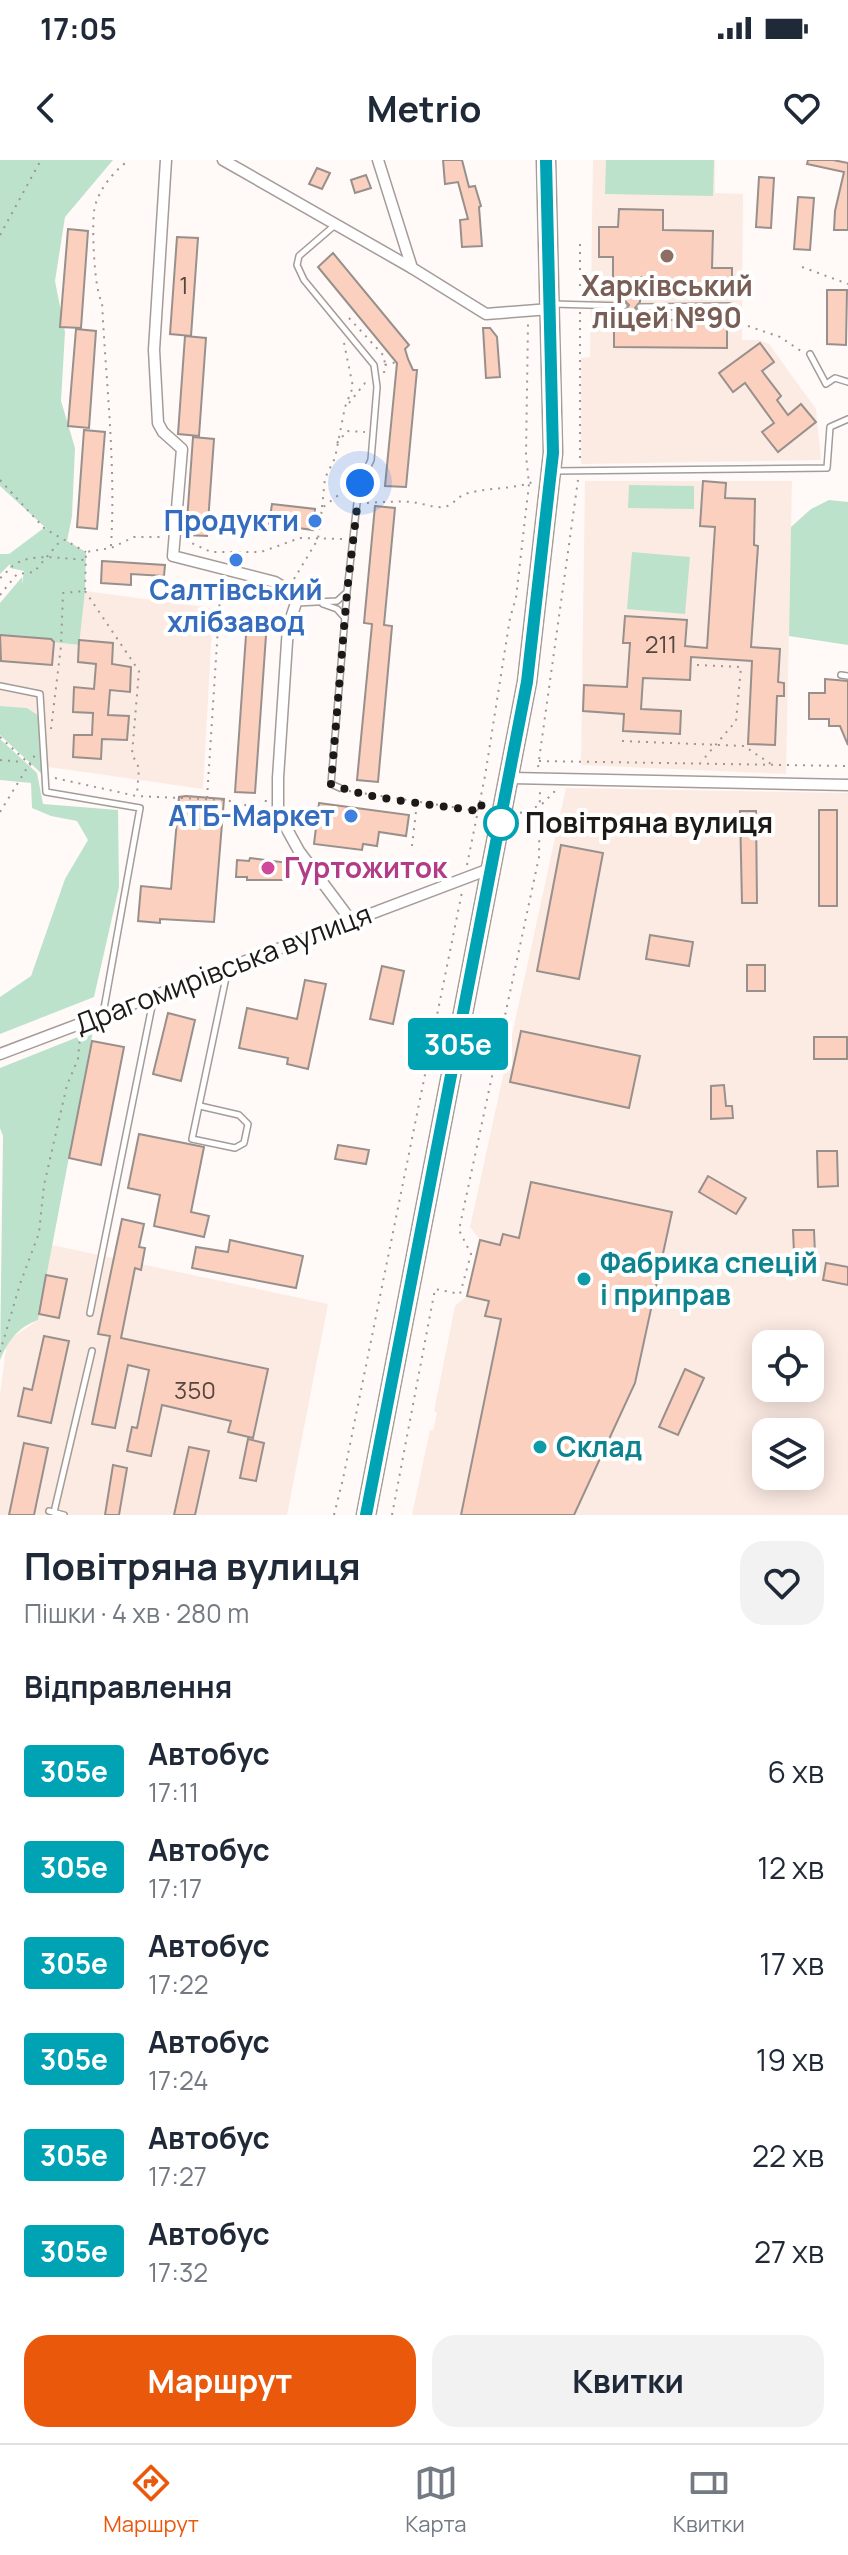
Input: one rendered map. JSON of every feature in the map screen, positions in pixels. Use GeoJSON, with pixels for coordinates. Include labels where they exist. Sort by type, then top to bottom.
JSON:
{"type":"FeatureCollection","features":[{"type":"Feature","properties":{"kind":"highway"},"geometry":{"type":"LineString","coordinates":[[366,1515],[511,778],[527,682],[553,453],[546,160]]}},
{"type":"Feature","properties":{"kind":"street"},"geometry":{"type":"LineString","coordinates":[[166,160],[154,350],[158,423],[163,432],[182,449],[173,556],[275,582],[290,591],[296,603],[288,627],[278,813],[299,851],[352,922]]}},
{"type":"Feature","properties":{"kind":"street"},"geometry":{"type":"LineString","coordinates":[[223,160],[486,314],[550,306]]}},
{"type":"Feature","properties":{"kind":"street"},"geometry":{"type":"LineString","coordinates":[[378,160],[412,268]]}},
{"type":"Feature","properties":{"kind":"street"},"geometry":{"type":"LineString","coordinates":[[511,778],[848,785]]}},
{"type":"Feature","properties":{"kind":"street","name":"Драгомирівська вулиця"},"geometry":{"type":"LineString","coordinates":[[0,1054],[492,868]]}},
{"type":"Feature","properties":{"kind":"lane"},"geometry":{"type":"LineString","coordinates":[[336,224],[299,256],[297,265],[304,280],[374,365],[376,381],[371,460],[359,485],[347,592],[331,784],[340,788]]}},
{"type":"Feature","properties":{"kind":"lane"},"geometry":{"type":"LineString","coordinates":[[550,306],[624,306]]}},
{"type":"Feature","properties":{"kind":"lane"},"geometry":{"type":"LineString","coordinates":[[640,307],[729,306]]}},
{"type":"Feature","properties":{"kind":"lane"},"geometry":{"type":"LineString","coordinates":[[810,354],[826,384],[835,378],[848,382]]}},
{"type":"Feature","properties":{"kind":"lane"},"geometry":{"type":"LineString","coordinates":[[550,474],[827,468],[830,427],[848,419]]}},
{"type":"Feature","properties":{"kind":"lane"},"geometry":{"type":"LineString","coordinates":[[296,603],[337,601],[347,592]]}},
{"type":"Feature","properties":{"kind":"lane"},"geometry":{"type":"LineString","coordinates":[[323,604],[337,609],[345,618]]}},
{"type":"Feature","properties":{"kind":"lane"},"geometry":{"type":"LineString","coordinates":[[0,686],[40,694],[46,792],[140,808],[103,1015]]}},
{"type":"Feature","properties":{"kind":"lane"},"geometry":{"type":"LineString","coordinates":[[200,1106],[239,1115],[248,1124],[244,1143],[235,1148],[192,1139],[229,967]]}},
{"type":"Feature","properties":{"kind":"lane"},"geometry":{"type":"LineString","coordinates":[[90,1313],[154,995]]}},
{"type":"Feature","properties":{"kind":"lane"},"geometry":{"type":"LineString","coordinates":[[64,1515],[52,1511],[92,1351]]}},
{"type":"Feature","properties":{"kind":"path"},"geometry":{"type":"LineString","coordinates":[[0,235],[41,160]]}},
{"type":"Feature","properties":{"kind":"path"},"geometry":{"type":"LineString","coordinates":[[111,548],[113,505],[108,392],[102,302],[97,296],[94,260],[94,207],[111,176],[129,160]]}},
{"type":"Feature","properties":{"kind":"path"},"geometry":{"type":"LineString","coordinates":[[392,1515],[435,1289],[460,1294],[471,1254],[459,1230],[539,857],[541,805],[538,761],[579,471],[580,243]]}},
{"type":"Feature","properties":{"kind":"path"},"geometry":{"type":"LineString","coordinates":[[802,267],[848,284]]}},
{"type":"Feature","properties":{"kind":"path"},"geometry":{"type":"LineString","coordinates":[[467,865],[504,649],[516,598],[529,484],[526,455],[527,311]]}},
{"type":"Feature","properties":{"kind":"path"},"geometry":{"type":"LineString","coordinates":[[322,508],[325,478],[335,458],[345,407],[353,387],[347,366],[345,327],[349,317],[384,356],[385,365],[384,380],[365,383],[345,407]]}},
{"type":"Feature","properties":{"kind":"path"},"geometry":{"type":"LineString","coordinates":[[748,326],[780,337],[794,348],[810,354]]}},
{"type":"Feature","properties":{"kind":"path"},"geometry":{"type":"LineString","coordinates":[[385,365],[397,362]]}},
{"type":"Feature","properties":{"kind":"path"},"geometry":{"type":"LineString","coordinates":[[336,444],[347,431],[373,433]]}},
{"type":"Feature","properties":{"kind":"path"},"geometry":{"type":"LineString","coordinates":[[364,494],[363,503],[392,501],[444,507],[463,495],[488,487],[514,489],[550,474]]}},
{"type":"Feature","properties":{"kind":"path"},"geometry":{"type":"LineString","coordinates":[[0,480],[45,529],[86,552],[111,548],[134,537],[174,537],[211,552],[261,552],[300,538],[344,539]]}},
{"type":"Feature","properties":{"kind":"path"},"geometry":{"type":"LineString","coordinates":[[7,572],[34,572],[62,539]]}},
{"type":"Feature","properties":{"kind":"path"},"geometry":{"type":"LineString","coordinates":[[86,552],[85,591],[139,671],[132,754],[139,768],[136,807]]}},
{"type":"Feature","properties":{"kind":"path"},"geometry":{"type":"LineString","coordinates":[[0,578],[11,566],[27,559],[86,560]]}},
{"type":"Feature","properties":{"kind":"path"},"geometry":{"type":"LineString","coordinates":[[207,799],[222,569]]}},
{"type":"Feature","properties":{"kind":"path"},"geometry":{"type":"LineString","coordinates":[[0,595],[17,574]]}},
{"type":"Feature","properties":{"kind":"path"},"geometry":{"type":"LineString","coordinates":[[0,812],[34,755],[49,754],[61,646],[63,593],[85,591]]}},
{"type":"Feature","properties":{"kind":"path"},"geometry":{"type":"LineString","coordinates":[[697,665],[741,667],[736,721],[700,763]]}},
{"type":"Feature","properties":{"kind":"path"},"geometry":{"type":"LineString","coordinates":[[0,737],[45,776],[136,796],[226,800],[278,813]]}},
{"type":"Feature","properties":{"kind":"path"},"geometry":{"type":"LineString","coordinates":[[622,741],[744,746],[771,764]]}},
{"type":"Feature","properties":{"kind":"path"},"geometry":{"type":"LineString","coordinates":[[0,760],[28,763]]}},
{"type":"Feature","properties":{"kind":"path"},"geometry":{"type":"LineString","coordinates":[[538,761],[848,766]]}},
{"type":"Feature","properties":{"kind":"path"},"geometry":{"type":"LineString","coordinates":[[520,813],[541,805],[567,779]]}},
{"type":"Feature","properties":{"kind":"path"},"geometry":{"type":"LineString","coordinates":[[340,788],[478,811]]}},
{"type":"Feature","properties":{"kind":"path"},"geometry":{"type":"LineString","coordinates":[[412,846],[417,802]]}},
{"type":"Feature","properties":{"kind":"path"},"geometry":{"type":"LineString","coordinates":[[334,1515],[462,892]]}},
{"type":"Feature","properties":{"kind":"path"},"geometry":{"type":"LineString","coordinates":[[0,1352],[39,1233],[44,1185],[67,1085],[78,1059],[81,1035],[73,1026]]}},
{"type":"Feature","properties":{"kind":"shaded area"},"geometry":{"type":"Polygon","coordinates":[[[593,160],[715,160],[715,193],[743,194],[742,340],[759,340],[769,344],[816,409],[821,460],[581,464],[581,358],[590,357],[593,160]]]}},
{"type":"Feature","properties":{"kind":"shaded area"},"geometry":{"type":"Polygon","coordinates":[[[585,481],[792,481],[786,774],[581,765],[585,481]]]}},
{"type":"Feature","properties":{"kind":"shaded area"},"geometry":{"type":"Polygon","coordinates":[[[85,591],[213,608],[203,789],[42,766],[38,716],[27,708],[0,706],[0,635],[78,645],[85,591]]]}},
{"type":"Feature","properties":{"kind":"shaded area"},"geometry":{"type":"Polygon","coordinates":[[[566,788],[848,793],[848,1515],[412,1515],[430,1430],[433,1431],[437,1413],[434,1411],[455,1306],[467,1296],[480,1240],[470,1227],[566,788]]]}},
{"type":"Feature","properties":{"kind":"shaded area"},"geometry":{"type":"Polygon","coordinates":[[[52,1245],[328,1304],[287,1515],[0,1515],[0,1394],[7,1341],[38,1320],[52,1245]]]}},
{"type":"Feature","properties":{"kind":"green space"},"geometry":{"type":"Polygon","coordinates":[[[0,160],[113,160],[65,217],[55,281],[65,332],[61,401],[75,448],[72,516],[67,541],[86,552],[79,645],[0,636],[0,603],[22,577],[22,584],[24,571],[10,568],[10,564],[0,574],[0,554],[9,554],[44,528],[47,529],[0,486],[0,160]]]}},
{"type":"Feature","properties":{"kind":"green space"},"geometry":{"type":"Polygon","coordinates":[[[606,160],[714,160],[713,196],[605,194],[606,160]]]}},
{"type":"Feature","properties":{"kind":"green space"},"geometry":{"type":"Polygon","coordinates":[[[629,485],[694,486],[694,509],[628,508],[629,485]]]}},
{"type":"Feature","properties":{"kind":"green space"},"geometry":{"type":"Polygon","coordinates":[[[829,500],[848,502],[848,645],[789,636],[791,527],[811,509],[829,500]]]}},
{"type":"Feature","properties":{"kind":"green space"},"geometry":{"type":"Polygon","coordinates":[[[632,552],[690,557],[685,614],[627,609],[632,552]]]}},
{"type":"Feature","properties":{"kind":"green space"},"geometry":{"type":"Polygon","coordinates":[[[0,706],[27,708],[39,716],[42,774],[0,735],[0,706]]]}},
{"type":"Feature","properties":{"kind":"green space"},"geometry":{"type":"Polygon","coordinates":[[[0,739],[37,773],[43,804],[118,810],[119,887],[94,997],[0,1034],[0,997],[31,976],[65,879],[88,840],[77,821],[51,816],[32,808],[31,783],[0,780],[0,739]]]}},
{"type":"Feature","properties":{"kind":"green space"},"geometry":{"type":"Polygon","coordinates":[[[93,1031],[38,1320],[14,1336],[0,1360],[3,1136],[0,1128],[0,1068],[93,1031]]]}},
{"type":"Feature","properties":{"kind":"building"},"geometry":{"type":"Polygon","coordinates":[[[443,160],[462,160],[469,187],[475,186],[481,206],[482,246],[462,247],[460,220],[468,219],[458,182],[445,184],[443,160]]]}},
{"type":"Feature","properties":{"kind":"building"},"geometry":{"type":"Polygon","coordinates":[[[808,160],[848,163],[848,230],[834,230],[844,172],[807,164],[808,160]]]}},
{"type":"Feature","properties":{"kind":"building"},"geometry":{"type":"Polygon","coordinates":[[[317,168],[330,173],[322,189],[309,184],[317,168]]]}},
{"type":"Feature","properties":{"kind":"building"},"geometry":{"type":"Polygon","coordinates":[[[366,175],[371,188],[355,193],[351,180],[366,175]]]}},
{"type":"Feature","properties":{"kind":"building"},"geometry":{"type":"Polygon","coordinates":[[[759,177],[774,178],[771,228],[756,227],[759,177]]]}},
{"type":"Feature","properties":{"kind":"building"},"geometry":{"type":"Polygon","coordinates":[[[798,197],[814,198],[810,250],[794,249],[798,197]]]}},
{"type":"Feature","properties":{"kind":"building"},"geometry":{"type":"Polygon","coordinates":[[[619,209],[663,210],[663,230],[713,231],[712,268],[732,268],[732,294],[660,293],[660,277],[640,277],[640,302],[635,308],[640,312],[640,320],[727,320],[727,348],[614,347],[614,317],[624,317],[629,305],[624,300],[624,283],[613,283],[613,257],[599,257],[599,227],[618,227],[619,209]]]}},
{"type":"Feature","properties":{"kind":"building"},"geometry":{"type":"Polygon","coordinates":[[[68,229],[88,231],[81,328],[60,327],[68,229]]]}},
{"type":"Feature","properties":{"kind":"building"},"geometry":{"type":"Polygon","coordinates":[[[177,237],[198,238],[191,336],[170,334],[177,237]]]}},
{"type":"Feature","properties":{"kind":"building"},"geometry":{"type":"Polygon","coordinates":[[[333,253],[409,345],[405,349],[408,359],[413,370],[417,370],[406,487],[385,486],[397,363],[318,267],[333,253]]]}},
{"type":"Feature","properties":{"kind":"building"},"geometry":{"type":"Polygon","coordinates":[[[827,290],[847,290],[846,345],[827,344],[827,290]]]}},
{"type":"Feature","properties":{"kind":"building"},"geometry":{"type":"Polygon","coordinates":[[[483,328],[490,328],[497,337],[500,377],[486,378],[483,328]]]}},
{"type":"Feature","properties":{"kind":"building"},"geometry":{"type":"Polygon","coordinates":[[[76,329],[96,331],[89,428],[68,426],[76,329]]]}},
{"type":"Feature","properties":{"kind":"building"},"geometry":{"type":"Polygon","coordinates":[[[185,336],[206,338],[199,436],[178,434],[185,336]]]}},
{"type":"Feature","properties":{"kind":"building"},"geometry":{"type":"Polygon","coordinates":[[[760,343],[774,362],[762,371],[781,396],[777,400],[788,415],[801,404],[816,422],[778,452],[762,432],[774,423],[745,383],[733,392],[719,373],[760,343]]]}},
{"type":"Feature","properties":{"kind":"building"},"geometry":{"type":"Polygon","coordinates":[[[84,430],[105,432],[97,529],[77,527],[84,430]]]}},
{"type":"Feature","properties":{"kind":"building"},"geometry":{"type":"Polygon","coordinates":[[[193,437],[214,439],[207,536],[186,535],[193,437]]]}},
{"type":"Feature","properties":{"kind":"building"},"geometry":{"type":"Polygon","coordinates":[[[703,481],[726,483],[725,498],[755,499],[754,545],[758,546],[751,647],[780,649],[778,682],[784,683],[784,696],[777,696],[775,745],[748,744],[752,661],[691,657],[690,680],[643,678],[641,709],[681,711],[680,734],[623,731],[624,714],[583,711],[584,685],[627,687],[630,643],[623,643],[625,616],[687,620],[685,646],[707,648],[715,527],[700,526],[703,481]]]}},
{"type":"Feature","properties":{"kind":"building"},"geometry":{"type":"Polygon","coordinates":[[[272,504],[315,509],[313,530],[269,524],[272,504]]]}},
{"type":"Feature","properties":{"kind":"building"},"geometry":{"type":"Polygon","coordinates":[[[375,506],[395,508],[384,625],[392,626],[378,782],[357,780],[372,624],[364,623],[375,506]]]}},
{"type":"Feature","properties":{"kind":"building"},"geometry":{"type":"Polygon","coordinates":[[[102,561],[165,565],[164,576],[131,574],[131,585],[101,583],[102,561]]]}},
{"type":"Feature","properties":{"kind":"building"},"geometry":{"type":"Polygon","coordinates":[[[247,621],[267,621],[255,793],[235,792],[247,621]]]}},
{"type":"Feature","properties":{"kind":"building"},"geometry":{"type":"Polygon","coordinates":[[[0,635],[51,639],[54,642],[52,665],[1,661],[0,635]]]}},
{"type":"Feature","properties":{"kind":"building"},"geometry":{"type":"Polygon","coordinates":[[[79,640],[113,643],[112,664],[131,667],[130,692],[110,690],[108,715],[129,716],[127,740],[102,739],[101,759],[73,757],[74,735],[92,735],[93,713],[73,712],[74,687],[94,689],[96,664],[78,662],[79,640]]]}},
{"type":"Feature","properties":{"kind":"building"},"geometry":{"type":"Polygon","coordinates":[[[825,679],[848,681],[848,745],[840,726],[829,726],[829,719],[809,719],[809,693],[825,693],[825,679]]]}},
{"type":"Feature","properties":{"kind":"building"},"geometry":{"type":"Polygon","coordinates":[[[179,797],[224,799],[214,922],[138,921],[141,886],[171,889],[179,797]]]}},
{"type":"Feature","properties":{"kind":"building"},"geometry":{"type":"Polygon","coordinates":[[[319,803],[409,815],[406,836],[379,832],[377,846],[363,844],[362,850],[314,844],[319,803]]]}},
{"type":"Feature","properties":{"kind":"building"},"geometry":{"type":"Polygon","coordinates":[[[819,810],[837,810],[837,906],[819,906],[819,810]]]}},
{"type":"Feature","properties":{"kind":"building"},"geometry":{"type":"Polygon","coordinates":[[[740,811],[756,811],[757,903],[742,903],[740,811]]]}},
{"type":"Feature","properties":{"kind":"building"},"geometry":{"type":"Polygon","coordinates":[[[561,845],[603,853],[579,979],[537,971],[561,845]]]}},
{"type":"Feature","properties":{"kind":"building"},"geometry":{"type":"Polygon","coordinates":[[[250,858],[289,863],[288,880],[236,877],[237,860],[249,861],[250,858]]]}},
{"type":"Feature","properties":{"kind":"building"},"geometry":{"type":"Polygon","coordinates":[[[650,935],[693,942],[689,966],[646,959],[650,935]]]}},
{"type":"Feature","properties":{"kind":"building"},"geometry":{"type":"Polygon","coordinates":[[[747,965],[765,965],[765,991],[747,991],[747,965]]]}},
{"type":"Feature","properties":{"kind":"building"},"geometry":{"type":"Polygon","coordinates":[[[382,966],[404,971],[393,1024],[370,1019],[382,966]]]}},
{"type":"Feature","properties":{"kind":"building"},"geometry":{"type":"Polygon","coordinates":[[[305,980],[326,984],[308,1069],[287,1064],[288,1058],[239,1048],[247,1008],[297,1019],[305,980]]]}},
{"type":"Feature","properties":{"kind":"building"},"geometry":{"type":"Polygon","coordinates":[[[168,1013],[195,1020],[181,1081],[153,1074],[168,1013]]]}},
{"type":"Feature","properties":{"kind":"building"},"geometry":{"type":"Polygon","coordinates":[[[521,1031],[640,1056],[629,1108],[510,1082],[521,1031]]]}},
{"type":"Feature","properties":{"kind":"building"},"geometry":{"type":"Polygon","coordinates":[[[814,1037],[847,1037],[847,1059],[814,1059],[814,1037]]]}},
{"type":"Feature","properties":{"kind":"building"},"geometry":{"type":"Polygon","coordinates":[[[92,1041],[124,1047],[101,1165],[69,1158],[92,1041]]]}},
{"type":"Feature","properties":{"kind":"building"},"geometry":{"type":"Polygon","coordinates":[[[724,1085],[726,1106],[732,1106],[733,1118],[711,1119],[711,1086],[724,1085]]]}},
{"type":"Feature","properties":{"kind":"building"},"geometry":{"type":"Polygon","coordinates":[[[139,1134],[204,1147],[191,1212],[209,1216],[204,1237],[154,1226],[160,1195],[128,1188],[139,1134]]]}},
{"type":"Feature","properties":{"kind":"building"},"geometry":{"type":"Polygon","coordinates":[[[338,1145],[369,1150],[366,1164],[335,1159],[338,1145]]]}},
{"type":"Feature","properties":{"kind":"building"},"geometry":{"type":"Polygon","coordinates":[[[817,1151],[837,1151],[838,1186],[818,1187],[817,1151]]]}},
{"type":"Feature","properties":{"kind":"building"},"geometry":{"type":"Polygon","coordinates":[[[708,1176],[746,1198],[736,1214],[699,1192],[708,1176]]]}},
{"type":"Feature","properties":{"kind":"building"},"geometry":{"type":"Polygon","coordinates":[[[531,1182],[672,1212],[635,1383],[574,1515],[461,1515],[501,1319],[485,1316],[489,1301],[467,1296],[480,1240],[500,1245],[503,1234],[519,1238],[531,1182]]]}},
{"type":"Feature","properties":{"kind":"building"},"geometry":{"type":"Polygon","coordinates":[[[122,1219],[144,1224],[139,1247],[145,1248],[141,1270],[135,1268],[121,1338],[268,1369],[253,1438],[228,1432],[231,1421],[162,1405],[151,1456],[127,1451],[132,1427],[137,1428],[149,1370],[128,1365],[115,1428],[92,1424],[110,1336],[98,1334],[122,1219]]]}},
{"type":"Feature","properties":{"kind":"building"},"geometry":{"type":"Polygon","coordinates":[[[793,1230],[814,1230],[815,1254],[794,1254],[793,1230]]]}},
{"type":"Feature","properties":{"kind":"building"},"geometry":{"type":"Polygon","coordinates":[[[230,1240],[303,1256],[296,1288],[192,1268],[196,1247],[228,1252],[230,1240]]]}},
{"type":"Feature","properties":{"kind":"building"},"geometry":{"type":"Polygon","coordinates":[[[826,1263],[848,1267],[848,1285],[823,1280],[826,1263]]]}},
{"type":"Feature","properties":{"kind":"building"},"geometry":{"type":"Polygon","coordinates":[[[46,1275],[67,1279],[59,1318],[39,1314],[46,1275]]]}},
{"type":"Feature","properties":{"kind":"building"},"geometry":{"type":"Polygon","coordinates":[[[44,1336],[69,1341],[51,1423],[18,1416],[24,1388],[32,1390],[44,1336]]]}},
{"type":"Feature","properties":{"kind":"building"},"geometry":{"type":"Polygon","coordinates":[[[685,1369],[704,1378],[678,1435],[659,1427],[685,1369]]]}},
{"type":"Feature","properties":{"kind":"building"},"geometry":{"type":"Polygon","coordinates":[[[248,1439],[264,1443],[256,1481],[240,1478],[248,1439]]]}},
{"type":"Feature","properties":{"kind":"building"},"geometry":{"type":"Polygon","coordinates":[[[24,1443],[48,1448],[34,1515],[9,1515],[24,1443]]]}},
{"type":"Feature","properties":{"kind":"building"},"geometry":{"type":"Polygon","coordinates":[[[189,1447],[209,1451],[195,1515],[174,1515],[189,1447]]]}},
{"type":"Feature","properties":{"kind":"building"},"geometry":{"type":"Polygon","coordinates":[[[113,1465],[127,1468],[119,1515],[105,1515],[113,1465]]]}},
{"type":"Feature","properties":{"kind":"bus line","name":"305e"},"geometry":{"type":"LineString","coordinates":[[366,1515],[511,778],[527,682],[553,453],[546,160]]}},
{"type":"Feature","properties":{"kind":"place","name":"Харківський ліцей №90"},"geometry":{"type":"Point","coordinates":[667,256]}},
{"type":"Feature","properties":{"kind":"place","name":"Продукти"},"geometry":{"type":"Point","coordinates":[315,521]}},
{"type":"Feature","properties":{"kind":"place","name":"Салтівський хлібзавод"},"geometry":{"type":"Point","coordinates":[236,560]}},
{"type":"Feature","properties":{"kind":"place","name":"АТБ-Маркет"},"geometry":{"type":"Point","coordinates":[351,816]}},
{"type":"Feature","properties":{"kind":"place","name":"Повітряна вулиця"},"geometry":{"type":"Point","coordinates":[501,823]}},
{"type":"Feature","properties":{"kind":"place","name":"Гуртожиток"},"geometry":{"type":"Point","coordinates":[268,868]}},
{"type":"Feature","properties":{"kind":"place","name":"Фабрика спецій і приправ"},"geometry":{"type":"Point","coordinates":[584,1279]}},
{"type":"Feature","properties":{"kind":"place","name":"Склад"},"geometry":{"type":"Point","coordinates":[540,1447]}},
{"type":"Feature","properties":{"kind":"route"},"geometry":{"type":"LineString","coordinates":[[360,483],[347,592],[331,784],[346,790],[478,811],[479,805],[490,807],[501,823]]}}]}
